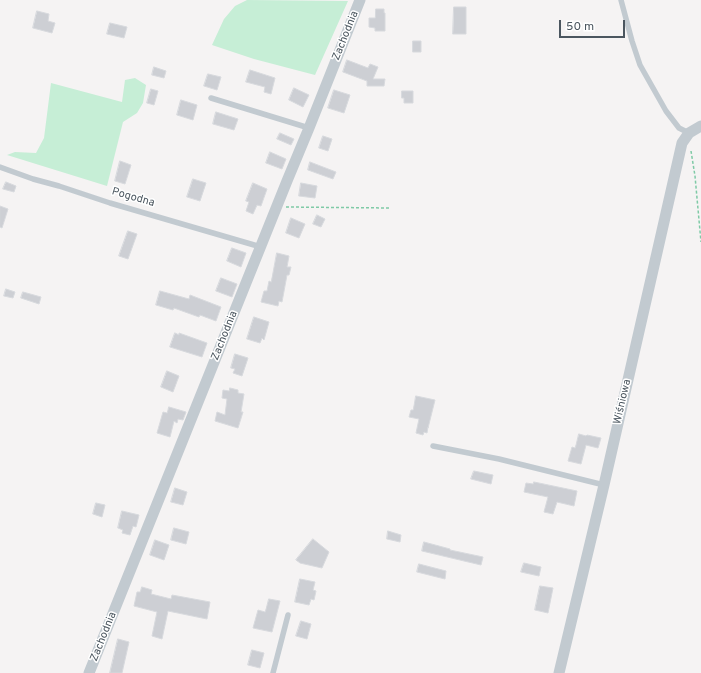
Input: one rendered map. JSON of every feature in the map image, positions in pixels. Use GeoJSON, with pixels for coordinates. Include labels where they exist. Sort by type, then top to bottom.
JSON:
{"type":"FeatureCollection","features":[{"type":"Feature","properties":{"kind":"street","name":"Zachodnia"},"geometry":{"type":"LineString","coordinates":[[89,673],[360,0]]}},
{"type":"Feature","properties":{"kind":"street"},"geometry":{"type":"LineString","coordinates":[[688,133],[701,126]]}},
{"type":"Feature","properties":{"kind":"street","name":"Wiśniowa"},"geometry":{"type":"LineString","coordinates":[[559,673],[604,485],[682,143],[688,133]]}},
{"type":"Feature","properties":{"kind":"lane"},"geometry":{"type":"LineString","coordinates":[[621,0],[640,65],[666,111],[679,128],[688,133]]}},
{"type":"Feature","properties":{"kind":"lane"},"geometry":{"type":"LineString","coordinates":[[211,98],[309,128]]}},
{"type":"Feature","properties":{"kind":"lane","name":"Pogodna"},"geometry":{"type":"LineString","coordinates":[[0,167],[33,179],[261,247]]}},
{"type":"Feature","properties":{"kind":"lane"},"geometry":{"type":"LineString","coordinates":[[433,446],[499,459],[604,485]]}},
{"type":"Feature","properties":{"kind":"lane"},"geometry":{"type":"LineString","coordinates":[[273,673],[288,615]]}},
{"type":"Feature","properties":{"kind":"path"},"geometry":{"type":"LineString","coordinates":[[688,133],[695,176],[701,242]]}},
{"type":"Feature","properties":{"kind":"path"},"geometry":{"type":"LineString","coordinates":[[276,207],[391,208]]}},
{"type":"Feature","properties":{"kind":"green space"},"geometry":{"type":"Polygon","coordinates":[[[247,0],[348,1],[315,75],[254,59],[212,45],[224,19],[235,6],[247,0]]]}},
{"type":"Feature","properties":{"kind":"green space"},"geometry":{"type":"Polygon","coordinates":[[[135,78],[146,85],[143,103],[137,113],[123,122],[107,186],[7,155],[15,152],[36,153],[44,138],[51,83],[122,102],[125,80],[135,78]]]}},
{"type":"Feature","properties":{"kind":"building"},"geometry":{"type":"Polygon","coordinates":[[[454,7],[466,7],[466,34],[453,34],[454,7]]]}},
{"type":"Feature","properties":{"kind":"building"},"geometry":{"type":"Polygon","coordinates":[[[376,9],[384,9],[385,31],[375,31],[375,28],[369,27],[369,18],[375,18],[376,9]]]}},
{"type":"Feature","properties":{"kind":"building"},"geometry":{"type":"Polygon","coordinates":[[[37,11],[49,14],[48,21],[55,23],[52,33],[33,28],[37,11]]]}},
{"type":"Feature","properties":{"kind":"building"},"geometry":{"type":"Polygon","coordinates":[[[110,23],[127,27],[124,38],[107,34],[110,23]]]}},
{"type":"Feature","properties":{"kind":"building"},"geometry":{"type":"Polygon","coordinates":[[[413,41],[421,41],[421,52],[413,52],[413,41]]]}},
{"type":"Feature","properties":{"kind":"building"},"geometry":{"type":"Polygon","coordinates":[[[347,60],[368,68],[370,64],[378,67],[373,79],[385,79],[384,86],[367,86],[367,81],[343,72],[347,60]]]}},
{"type":"Feature","properties":{"kind":"building"},"geometry":{"type":"Polygon","coordinates":[[[154,67],[166,71],[164,78],[152,75],[154,67]]]}},
{"type":"Feature","properties":{"kind":"building"},"geometry":{"type":"Polygon","coordinates":[[[250,70],[275,78],[271,94],[264,92],[265,87],[246,82],[250,70]]]}},
{"type":"Feature","properties":{"kind":"building"},"geometry":{"type":"Polygon","coordinates":[[[208,74],[221,77],[217,90],[204,86],[208,74]]]}},
{"type":"Feature","properties":{"kind":"building"},"geometry":{"type":"Polygon","coordinates":[[[294,88],[309,95],[303,107],[289,100],[294,88]]]}},
{"type":"Feature","properties":{"kind":"building"},"geometry":{"type":"Polygon","coordinates":[[[151,89],[158,91],[154,105],[147,103],[151,89]]]}},
{"type":"Feature","properties":{"kind":"building"},"geometry":{"type":"Polygon","coordinates":[[[334,90],[350,95],[344,113],[328,108],[334,90]]]}},
{"type":"Feature","properties":{"kind":"building"},"geometry":{"type":"Polygon","coordinates":[[[402,91],[413,91],[413,103],[404,103],[402,91]]]}},
{"type":"Feature","properties":{"kind":"building"},"geometry":{"type":"Polygon","coordinates":[[[181,100],[197,105],[193,120],[177,115],[181,100]]]}},
{"type":"Feature","properties":{"kind":"building"},"geometry":{"type":"Polygon","coordinates":[[[216,112],[238,119],[234,130],[213,124],[216,112]]]}},
{"type":"Feature","properties":{"kind":"building"},"geometry":{"type":"Polygon","coordinates":[[[280,133],[294,139],[291,145],[277,139],[280,133]]]}},
{"type":"Feature","properties":{"kind":"building"},"geometry":{"type":"Polygon","coordinates":[[[323,136],[332,139],[328,151],[319,148],[323,136]]]}},
{"type":"Feature","properties":{"kind":"building"},"geometry":{"type":"Polygon","coordinates":[[[270,152],[286,159],[282,169],[266,163],[270,152]]]}},
{"type":"Feature","properties":{"kind":"building"},"geometry":{"type":"Polygon","coordinates":[[[120,161],[131,165],[125,184],[115,181],[120,161]]]}},
{"type":"Feature","properties":{"kind":"building"},"geometry":{"type":"Polygon","coordinates":[[[310,162],[336,172],[333,179],[308,170],[310,162]]]}},
{"type":"Feature","properties":{"kind":"building"},"geometry":{"type":"Polygon","coordinates":[[[193,179],[206,183],[200,201],[187,197],[193,179]]]}},
{"type":"Feature","properties":{"kind":"building"},"geometry":{"type":"Polygon","coordinates":[[[6,182],[16,186],[14,192],[3,189],[6,182]]]}},
{"type":"Feature","properties":{"kind":"building"},"geometry":{"type":"Polygon","coordinates":[[[253,183],[267,189],[261,206],[257,205],[253,214],[246,211],[249,202],[246,201],[253,183]]]}},
{"type":"Feature","properties":{"kind":"building"},"geometry":{"type":"Polygon","coordinates":[[[301,183],[317,186],[315,198],[299,196],[301,183]]]}},
{"type":"Feature","properties":{"kind":"building"},"geometry":{"type":"Polygon","coordinates":[[[0,206],[8,209],[2,228],[0,227],[0,206]]]}},
{"type":"Feature","properties":{"kind":"building"},"geometry":{"type":"Polygon","coordinates":[[[317,215],[325,219],[321,227],[313,224],[317,215]]]}},
{"type":"Feature","properties":{"kind":"building"},"geometry":{"type":"Polygon","coordinates":[[[291,218],[305,224],[299,238],[286,233],[291,218]]]}},
{"type":"Feature","properties":{"kind":"building"},"geometry":{"type":"Polygon","coordinates":[[[128,231],[137,234],[128,259],[119,256],[128,231]]]}},
{"type":"Feature","properties":{"kind":"building"},"geometry":{"type":"Polygon","coordinates":[[[232,248],[246,253],[241,267],[227,261],[232,248]]]}},
{"type":"Feature","properties":{"kind":"building"},"geometry":{"type":"Polygon","coordinates":[[[277,253],[289,256],[287,267],[291,267],[289,275],[287,275],[282,302],[279,301],[278,306],[261,302],[264,291],[267,291],[269,281],[271,282],[277,253]]]}},
{"type":"Feature","properties":{"kind":"building"},"geometry":{"type":"Polygon","coordinates":[[[221,278],[237,284],[232,297],[216,291],[221,278]]]}},
{"type":"Feature","properties":{"kind":"building"},"geometry":{"type":"Polygon","coordinates":[[[6,289],[15,292],[13,298],[4,296],[6,289]]]}},
{"type":"Feature","properties":{"kind":"building"},"geometry":{"type":"Polygon","coordinates":[[[160,291],[189,299],[190,295],[221,307],[216,321],[200,315],[199,317],[174,308],[173,310],[156,305],[160,291]]]}},
{"type":"Feature","properties":{"kind":"building"},"geometry":{"type":"Polygon","coordinates":[[[23,292],[41,297],[39,304],[21,298],[23,292]]]}},
{"type":"Feature","properties":{"kind":"building"},"geometry":{"type":"Polygon","coordinates":[[[254,317],[269,322],[264,340],[262,338],[260,343],[247,339],[254,317]]]}},
{"type":"Feature","properties":{"kind":"building"},"geometry":{"type":"Polygon","coordinates":[[[175,333],[207,343],[202,357],[170,347],[175,333]]]}},
{"type":"Feature","properties":{"kind":"building"},"geometry":{"type":"Polygon","coordinates":[[[235,354],[248,358],[242,376],[233,373],[235,369],[231,368],[235,354]]]}},
{"type":"Feature","properties":{"kind":"building"},"geometry":{"type":"Polygon","coordinates":[[[167,371],[179,376],[173,392],[161,387],[167,371]]]}},
{"type":"Feature","properties":{"kind":"building"},"geometry":{"type":"Polygon","coordinates":[[[230,388],[238,390],[238,393],[244,394],[241,412],[243,412],[238,428],[215,421],[217,412],[225,415],[227,399],[222,398],[223,390],[229,391],[230,388]]]}},
{"type":"Feature","properties":{"kind":"building"},"geometry":{"type":"Polygon","coordinates":[[[416,396],[435,400],[427,433],[424,432],[423,435],[416,433],[419,419],[409,417],[411,410],[413,410],[416,396]]]}},
{"type":"Feature","properties":{"kind":"building"},"geometry":{"type":"Polygon","coordinates":[[[169,407],[186,412],[183,420],[178,419],[177,423],[174,421],[170,437],[157,433],[163,412],[167,413],[169,407]]]}},
{"type":"Feature","properties":{"kind":"building"},"geometry":{"type":"Polygon","coordinates":[[[579,434],[601,438],[598,448],[586,445],[581,464],[568,461],[572,447],[575,448],[579,434]]]}},
{"type":"Feature","properties":{"kind":"building"},"geometry":{"type":"Polygon","coordinates":[[[474,471],[493,475],[491,484],[471,479],[474,471]]]}},
{"type":"Feature","properties":{"kind":"building"},"geometry":{"type":"Polygon","coordinates":[[[534,482],[577,491],[574,506],[557,502],[553,514],[544,512],[548,497],[524,492],[526,483],[533,484],[534,482]]]}},
{"type":"Feature","properties":{"kind":"building"},"geometry":{"type":"Polygon","coordinates":[[[175,488],[187,492],[183,505],[171,502],[175,488]]]}},
{"type":"Feature","properties":{"kind":"building"},"geometry":{"type":"Polygon","coordinates":[[[96,503],[105,505],[102,517],[93,514],[96,503]]]}},
{"type":"Feature","properties":{"kind":"building"},"geometry":{"type":"Polygon","coordinates":[[[122,511],[139,515],[136,527],[133,526],[130,535],[122,533],[123,530],[118,528],[122,511]]]}},
{"type":"Feature","properties":{"kind":"building"},"geometry":{"type":"Polygon","coordinates":[[[174,528],[189,532],[186,544],[171,540],[174,528]]]}},
{"type":"Feature","properties":{"kind":"building"},"geometry":{"type":"Polygon","coordinates":[[[388,531],[401,535],[400,542],[387,539],[388,531]]]}},
{"type":"Feature","properties":{"kind":"building"},"geometry":{"type":"Polygon","coordinates":[[[313,539],[329,552],[322,568],[300,563],[296,560],[313,539]]]}},
{"type":"Feature","properties":{"kind":"building"},"geometry":{"type":"Polygon","coordinates":[[[155,540],[169,545],[164,560],[150,555],[155,540]]]}},
{"type":"Feature","properties":{"kind":"building"},"geometry":{"type":"Polygon","coordinates":[[[424,542],[450,550],[483,557],[481,565],[422,551],[424,542]]]}},
{"type":"Feature","properties":{"kind":"building"},"geometry":{"type":"Polygon","coordinates":[[[524,563],[541,567],[539,576],[521,572],[524,563]]]}},
{"type":"Feature","properties":{"kind":"building"},"geometry":{"type":"Polygon","coordinates":[[[419,564],[446,571],[445,579],[417,572],[419,564]]]}},
{"type":"Feature","properties":{"kind":"building"},"geometry":{"type":"Polygon","coordinates":[[[300,579],[315,582],[313,590],[316,591],[314,600],[311,599],[309,605],[295,602],[300,579]]]}},
{"type":"Feature","properties":{"kind":"building"},"geometry":{"type":"Polygon","coordinates":[[[540,586],[553,588],[548,613],[535,610],[540,586]]]}},
{"type":"Feature","properties":{"kind":"building"},"geometry":{"type":"Polygon","coordinates":[[[142,587],[152,590],[151,594],[171,599],[172,595],[210,602],[207,619],[168,611],[162,639],[152,636],[157,612],[134,606],[137,592],[140,592],[142,587]]]}},
{"type":"Feature","properties":{"kind":"building"},"geometry":{"type":"Polygon","coordinates":[[[269,599],[280,601],[272,632],[253,628],[258,610],[265,612],[269,599]]]}},
{"type":"Feature","properties":{"kind":"building"},"geometry":{"type":"Polygon","coordinates":[[[301,621],[311,624],[307,639],[296,636],[301,621]]]}},
{"type":"Feature","properties":{"kind":"building"},"geometry":{"type":"Polygon","coordinates":[[[118,639],[129,642],[122,673],[110,673],[118,639]]]}},
{"type":"Feature","properties":{"kind":"building"},"geometry":{"type":"Polygon","coordinates":[[[252,650],[264,653],[260,668],[248,665],[252,650]]]}}]}
